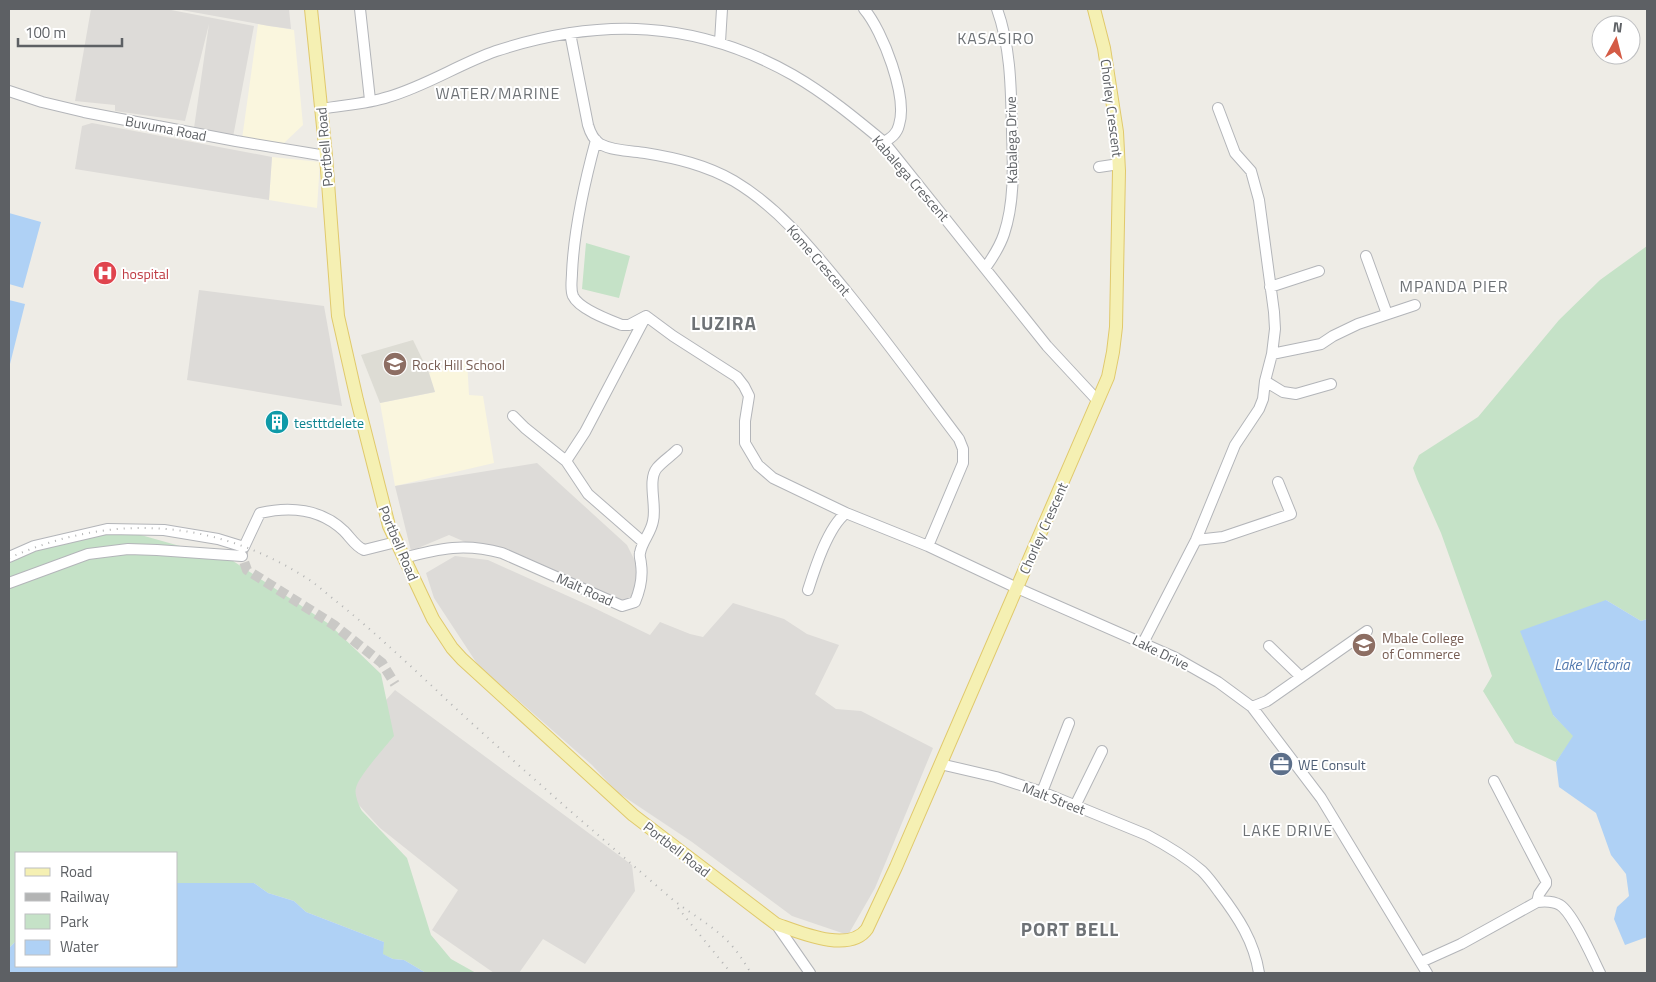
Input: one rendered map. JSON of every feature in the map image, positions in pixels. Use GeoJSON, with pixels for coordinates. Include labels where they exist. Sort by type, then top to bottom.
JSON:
{"type":"FeatureCollection","features":[{"type":"Feature","properties":{"kind":"main road","name":"Portbell Road"},"geometry":{"type":"LineString","coordinates":[[311,9],[326,156],[338,316],[389,526],[434,618],[452,648],[462,659],[633,815],[776,924]]}},
{"type":"Feature","properties":{"kind":"main road","name":"Chorley Crescent"},"geometry":{"type":"LineString","coordinates":[[776,924],[803,934],[840,941],[855,939],[867,929],[896,867],[1108,377],[1115,340],[1119,164],[1112,88],[1094,9]]}},
{"type":"Feature","properties":{"kind":"street"},"geometry":{"type":"LineString","coordinates":[[360,9],[370,100]]}},
{"type":"Feature","properties":{"kind":"street"},"geometry":{"type":"LineString","coordinates":[[720,42],[722,9]]}},
{"type":"Feature","properties":{"kind":"street"},"geometry":{"type":"LineString","coordinates":[[864,9],[870,15],[888,52],[900,94],[899,125],[893,137],[884,142]]}},
{"type":"Feature","properties":{"kind":"street","name":"Kabalega Drive"},"geometry":{"type":"LineString","coordinates":[[986,267],[994,256],[1005,233],[1011,201],[1011,90],[1004,34],[997,9]]}},
{"type":"Feature","properties":{"kind":"street","name":"Kabalega Crescent"},"geometry":{"type":"LineString","coordinates":[[321,109],[388,97],[496,52],[570,33],[603,28],[645,29],[701,37],[720,42],[766,61],[800,79],[852,115],[884,142],[986,267],[1047,346],[1098,401]]}},
{"type":"Feature","properties":{"kind":"street"},"geometry":{"type":"LineString","coordinates":[[570,33],[588,125],[596,140],[584,182],[575,233],[572,291],[583,307],[620,325],[626,326],[646,316]]}},
{"type":"Feature","properties":{"kind":"street","name":"Buvuma Road"},"geometry":{"type":"LineString","coordinates":[[9,91],[42,102],[84,112],[326,156]]}},
{"type":"Feature","properties":{"kind":"street"},"geometry":{"type":"LineString","coordinates":[[1143,643],[1196,540],[1235,445],[1259,410],[1272,354],[1275,329],[1258,200],[1251,170],[1235,153],[1218,108]]}},
{"type":"Feature","properties":{"kind":"street","name":"Kome Crescent"},"geometry":{"type":"LineString","coordinates":[[596,140],[610,147],[703,166],[734,182],[769,207],[808,244],[874,325],[959,439],[963,449],[963,463],[928,546]]}},
{"type":"Feature","properties":{"kind":"street"},"geometry":{"type":"LineString","coordinates":[[1099,167],[1119,164]]}},
{"type":"Feature","properties":{"kind":"street"},"geometry":{"type":"LineString","coordinates":[[1366,256],[1387,314]]}},
{"type":"Feature","properties":{"kind":"street"},"geometry":{"type":"LineString","coordinates":[[1270,287],[1319,271]]}},
{"type":"Feature","properties":{"kind":"street"},"geometry":{"type":"LineString","coordinates":[[1272,354],[1320,344],[1333,336],[1415,305]]}},
{"type":"Feature","properties":{"kind":"street"},"geometry":{"type":"LineString","coordinates":[[566,461],[589,425],[646,316]]}},
{"type":"Feature","properties":{"kind":"street","name":"Lake Drive"},"geometry":{"type":"LineString","coordinates":[[646,316],[673,336],[737,376],[749,396],[745,421],[746,443],[758,465],[772,478],[1174,657],[1218,682],[1252,707],[1321,798],[1427,973]]}},
{"type":"Feature","properties":{"kind":"street"},"geometry":{"type":"LineString","coordinates":[[1265,381],[1283,392],[1296,394],[1332,384]]}},
{"type":"Feature","properties":{"kind":"street"},"geometry":{"type":"LineString","coordinates":[[513,416],[566,461],[588,494],[643,542]]}},
{"type":"Feature","properties":{"kind":"street","name":"Malt Road"},"geometry":{"type":"LineString","coordinates":[[404,558],[448,547],[489,550],[502,553],[623,606],[635,602],[640,591],[642,566],[640,555],[643,542],[651,529],[654,517],[655,509],[652,486],[656,471],[678,450]]}},
{"type":"Feature","properties":{"kind":"street"},"geometry":{"type":"LineString","coordinates":[[1196,540],[1223,538],[1291,514],[1278,482]]}},
{"type":"Feature","properties":{"kind":"street"},"geometry":{"type":"LineString","coordinates":[[9,557],[34,546],[107,529],[164,530],[218,539],[244,547],[260,513],[274,510],[300,510],[320,515],[338,526],[364,550],[396,542]]}},
{"type":"Feature","properties":{"kind":"street"},"geometry":{"type":"LineString","coordinates":[[808,590],[834,525],[846,512]]}},
{"type":"Feature","properties":{"kind":"street"},"geometry":{"type":"LineString","coordinates":[[9,582],[88,554],[128,549],[242,556]]}},
{"type":"Feature","properties":{"kind":"street"},"geometry":{"type":"LineString","coordinates":[[1252,707],[1268,700],[1366,631]]}},
{"type":"Feature","properties":{"kind":"street"},"geometry":{"type":"LineString","coordinates":[[1269,646],[1301,677]]}},
{"type":"Feature","properties":{"kind":"street"},"geometry":{"type":"LineString","coordinates":[[1042,792],[1069,723]]}},
{"type":"Feature","properties":{"kind":"street"},"geometry":{"type":"LineString","coordinates":[[1075,806],[1102,750]]}},
{"type":"Feature","properties":{"kind":"street","name":"Malt Street"},"geometry":{"type":"LineString","coordinates":[[940,764],[996,777],[1042,792],[1163,844],[1204,873],[1231,907],[1251,943],[1259,973]]}},
{"type":"Feature","properties":{"kind":"street"},"geometry":{"type":"LineString","coordinates":[[1494,781],[1546,881],[1537,902]]}},
{"type":"Feature","properties":{"kind":"street"},"geometry":{"type":"LineString","coordinates":[[1421,962],[1461,944],[1537,902],[1553,902],[1565,909],[1600,973]]}},
{"type":"Feature","properties":{"kind":"street"},"geometry":{"type":"LineString","coordinates":[[776,924],[810,973]]}},
{"type":"Feature","properties":{"kind":"shaded area"},"geometry":{"type":"Polygon","coordinates":[[[91,9],[166,9],[254,26],[233,137],[194,128],[209,24],[185,121],[115,111],[115,105],[75,101],[91,9]]]}},
{"type":"Feature","properties":{"kind":"shaded area"},"geometry":{"type":"Polygon","coordinates":[[[176,9],[289,9],[291,29],[269,26],[176,9]]]}},
{"type":"Feature","properties":{"kind":"shaded area"},"geometry":{"type":"Polygon","coordinates":[[[258,24],[294,30],[303,125],[284,143],[242,139],[258,24]]]}},
{"type":"Feature","properties":{"kind":"shaded area"},"geometry":{"type":"Polygon","coordinates":[[[92,123],[272,157],[269,200],[75,169],[82,126],[92,123]]]}},
{"type":"Feature","properties":{"kind":"shaded area"},"geometry":{"type":"Polygon","coordinates":[[[272,157],[320,162],[317,208],[269,200],[272,157]]]}},
{"type":"Feature","properties":{"kind":"shaded area"},"geometry":{"type":"Polygon","coordinates":[[[199,290],[324,306],[342,406],[187,380],[199,290]]]}},
{"type":"Feature","properties":{"kind":"shaded area","name":"Rock Hill School"},"geometry":{"type":"Polygon","coordinates":[[[413,340],[429,373],[435,392],[380,403],[361,355],[413,340]]]}},
{"type":"Feature","properties":{"kind":"shaded area"},"geometry":{"type":"Polygon","coordinates":[[[467,360],[469,395],[483,396],[494,463],[395,486],[380,403],[435,392],[429,373],[467,360]]]}},
{"type":"Feature","properties":{"kind":"shaded area"},"geometry":{"type":"Polygon","coordinates":[[[537,463],[627,545],[641,573],[625,611],[449,535],[411,551],[395,486],[537,463]]]}},
{"type":"Feature","properties":{"kind":"shaded area"},"geometry":{"type":"Polygon","coordinates":[[[455,556],[488,560],[650,635],[660,622],[703,637],[733,603],[784,619],[807,634],[839,645],[815,694],[836,709],[861,711],[933,748],[875,888],[848,935],[792,916],[692,842],[617,792],[592,765],[478,665],[434,598],[426,573],[455,556]]]}},
{"type":"Feature","properties":{"kind":"shaded area"},"geometry":{"type":"Polygon","coordinates":[[[395,690],[632,865],[635,891],[585,964],[543,939],[519,973],[494,973],[432,930],[458,890],[380,828],[325,768],[395,690]]]}},
{"type":"Feature","properties":{"kind":"green space"},"geometry":{"type":"Polygon","coordinates":[[[586,243],[630,256],[619,298],[582,289],[586,243]]]}},
{"type":"Feature","properties":{"kind":"green space"},"geometry":{"type":"Polygon","coordinates":[[[1647,246],[1647,619],[1641,621],[1606,600],[1553,715],[1574,736],[1556,762],[1515,743],[1483,691],[1492,676],[1441,533],[1413,468],[1419,455],[1478,417],[1559,320],[1600,280],[1647,246]]]}},
{"type":"Feature","properties":{"kind":"green space"},"geometry":{"type":"Polygon","coordinates":[[[116,528],[233,561],[329,624],[381,674],[394,736],[358,783],[356,791],[357,800],[362,811],[407,858],[431,935],[451,959],[476,973],[426,973],[404,960],[393,959],[382,954],[384,942],[306,912],[294,901],[268,893],[254,883],[178,883],[178,852],[15,852],[15,942],[9,948],[9,564],[30,550],[116,528]]]}},
{"type":"Feature","properties":{"kind":"water"},"geometry":{"type":"Polygon","coordinates":[[[9,213],[41,222],[23,288],[9,284],[9,213]]]}},
{"type":"Feature","properties":{"kind":"water"},"geometry":{"type":"Polygon","coordinates":[[[9,300],[25,304],[9,368],[9,300]]]}},
{"type":"Feature","properties":{"kind":"water","name":"Lake Victoria"},"geometry":{"type":"Polygon","coordinates":[[[1606,600],[1641,621],[1647,619],[1647,937],[1625,945],[1614,919],[1617,907],[1629,896],[1626,874],[1611,855],[1596,813],[1559,787],[1556,762],[1573,736],[1553,715],[1520,631],[1606,600]]]}},
{"type":"Feature","properties":{"kind":"water"},"geometry":{"type":"Polygon","coordinates":[[[178,883],[254,883],[268,893],[294,901],[306,912],[384,942],[383,954],[393,959],[404,960],[426,973],[9,973],[9,948],[15,942],[15,967],[178,967],[178,883]]]}},
{"type":"Feature","properties":{"kind":"tunnel"},"geometry":{"type":"LineString","coordinates":[[244,548],[242,556],[247,570],[334,625],[382,663],[395,684]]}},
{"type":"Feature","properties":{"kind":"railway"},"geometry":{"type":"LineString","coordinates":[[9,558],[47,543],[85,534],[122,529],[160,528],[197,533],[233,543],[269,557],[305,577],[376,635],[500,749],[659,888],[719,933],[736,950],[751,973]]}},
{"type":"Feature","properties":{"kind":"railway"},"geometry":{"type":"LineString","coordinates":[[678,908],[731,973]]}},
{"type":"Feature","properties":{"kind":"place","name":"hospital"},"geometry":{"type":"Point","coordinates":[105,273]}},
{"type":"Feature","properties":{"kind":"place","name":"Rock Hill School"},"geometry":{"type":"Point","coordinates":[395,364]}},
{"type":"Feature","properties":{"kind":"place","name":"testttdelete"},"geometry":{"type":"Point","coordinates":[277,422]}},
{"type":"Feature","properties":{"kind":"place","name":"Mbale College of Commerce"},"geometry":{"type":"Point","coordinates":[1364,645]}},
{"type":"Feature","properties":{"kind":"place","name":"WE Consult"},"geometry":{"type":"Point","coordinates":[1281,764]}},
{"type":"Feature","properties":{"kind":"district","name":"KASASIRO"},"geometry":{"type":"Point","coordinates":[996,38]}},
{"type":"Feature","properties":{"kind":"district","name":"WATER/MARINE"},"geometry":{"type":"Point","coordinates":[498,93]}},
{"type":"Feature","properties":{"kind":"district","name":"MPANDA PIER"},"geometry":{"type":"Point","coordinates":[1454,286]}},
{"type":"Feature","properties":{"kind":"district","name":"LUZIRA"},"geometry":{"type":"Point","coordinates":[724,322]}},
{"type":"Feature","properties":{"kind":"district","name":"LAKE DRIVE"},"geometry":{"type":"Point","coordinates":[1288,830]}},
{"type":"Feature","properties":{"kind":"district","name":"PORT BELL"},"geometry":{"type":"Point","coordinates":[1070,928]}}]}
